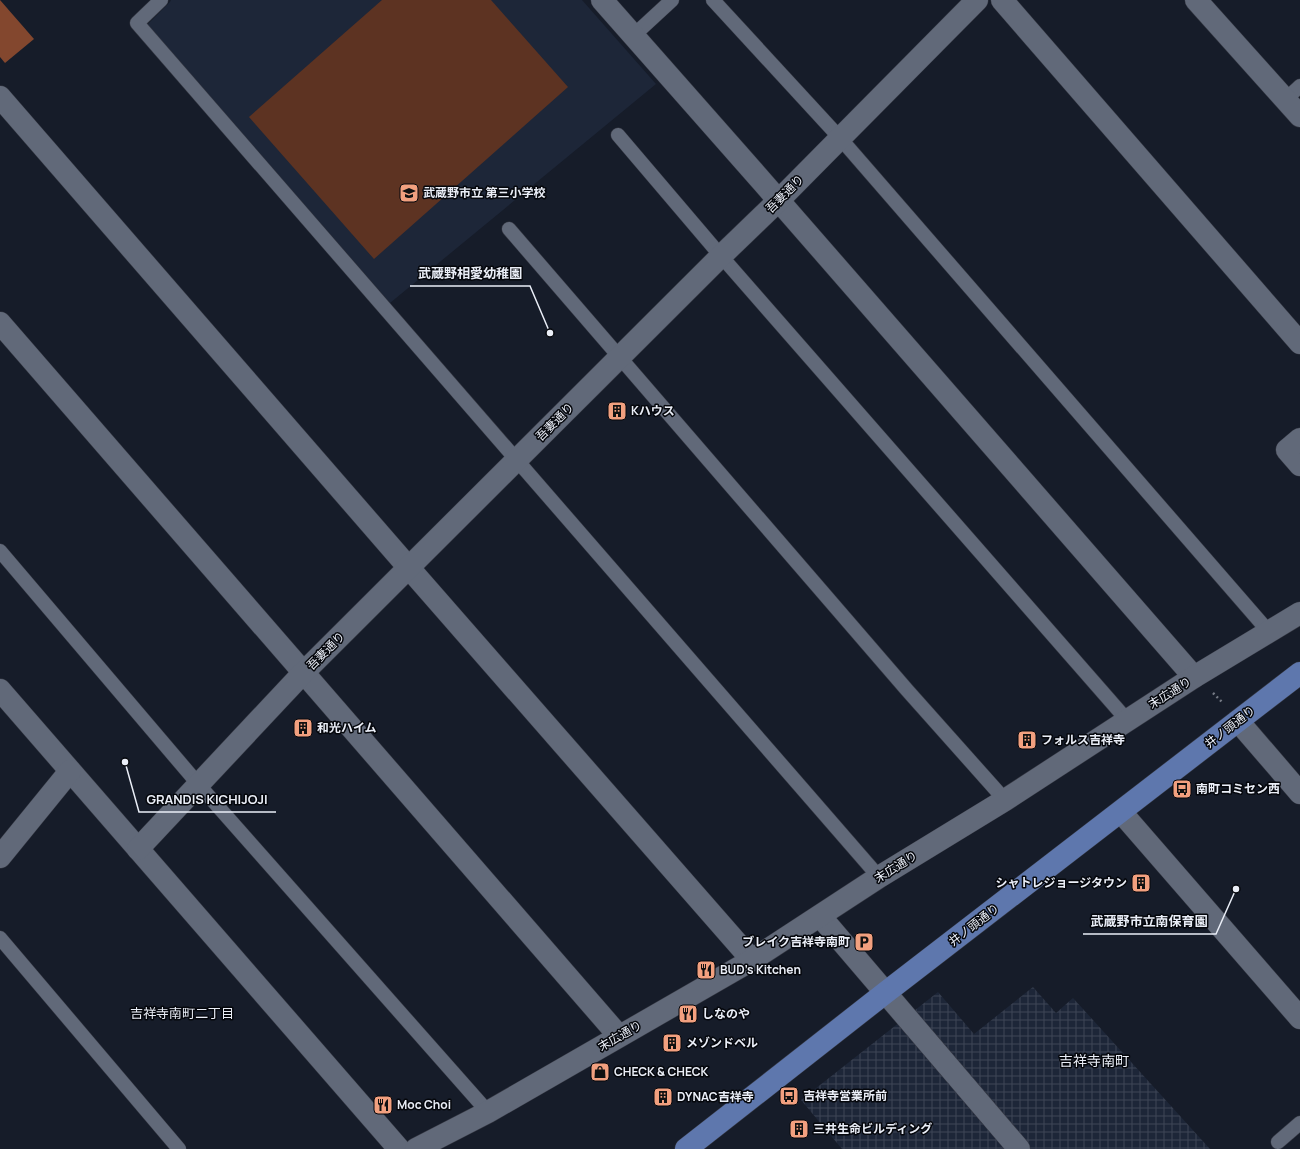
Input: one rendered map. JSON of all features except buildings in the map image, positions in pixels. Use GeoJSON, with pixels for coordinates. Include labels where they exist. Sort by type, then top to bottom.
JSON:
{"type":"FeatureCollection","features":[{"type":"Feature","properties":{"kind":"main road","name":"井ノ頭通り"},"geometry":{"type":"LineString","coordinates":[[686,1149],[885,993],[1300,673]]}},
{"type":"Feature","properties":{"kind":"street"},"geometry":{"type":"LineString","coordinates":[[602,0],[1196,677]]}},
{"type":"Feature","properties":{"kind":"street","name":"吾妻通り"},"geometry":{"type":"LineString","coordinates":[[138,849],[303,673],[779,200],[977,0]]}},
{"type":"Feature","properties":{"kind":"street"},"geometry":{"type":"LineString","coordinates":[[1002,0],[1300,343]]}},
{"type":"Feature","properties":{"kind":"street"},"geometry":{"type":"LineString","coordinates":[[1196,0],[1293,93],[1300,116]]}},
{"type":"Feature","properties":{"kind":"street"},"geometry":{"type":"LineString","coordinates":[[0,97],[752,960]]}},
{"type":"Feature","properties":{"kind":"street"},"geometry":{"type":"LineString","coordinates":[[0,323],[619,1036]]}},
{"type":"Feature","properties":{"kind":"street"},"geometry":{"type":"LineString","coordinates":[[1300,439],[1287,450],[1300,465]]}},
{"type":"Feature","properties":{"kind":"street","name":"末広通り"},"geometry":{"type":"LineString","coordinates":[[416,1149],[488,1112],[752,960],[879,877],[1005,800],[1127,720],[1300,613]]}},
{"type":"Feature","properties":{"kind":"street"},"geometry":{"type":"LineString","coordinates":[[0,690],[399,1149]]}},
{"type":"Feature","properties":{"kind":"street"},"geometry":{"type":"LineString","coordinates":[[1238,721],[1300,793]]}},
{"type":"Feature","properties":{"kind":"street"},"geometry":{"type":"LineString","coordinates":[[0,857],[70,771]]}},
{"type":"Feature","properties":{"kind":"street"},"geometry":{"type":"LineString","coordinates":[[1121,812],[1300,1018]]}},
{"type":"Feature","properties":{"kind":"street"},"geometry":{"type":"LineString","coordinates":[[820,916],[1018,1149]]}},
{"type":"Feature","properties":{"kind":"lane"},"geometry":{"type":"LineString","coordinates":[[161,0],[137,23],[879,877]]}},
{"type":"Feature","properties":{"kind":"lane"},"geometry":{"type":"LineString","coordinates":[[633,36],[672,0]]}},
{"type":"Feature","properties":{"kind":"lane"},"geometry":{"type":"LineString","coordinates":[[713,0],[840,138],[1269,632]]}},
{"type":"Feature","properties":{"kind":"lane"},"geometry":{"type":"LineString","coordinates":[[618,135],[721,256],[1109,697],[1127,720]]}},
{"type":"Feature","properties":{"kind":"lane"},"geometry":{"type":"LineString","coordinates":[[509,229],[907,690],[1005,800]]}},
{"type":"Feature","properties":{"kind":"lane"},"geometry":{"type":"LineString","coordinates":[[0,551],[199,785],[488,1112]]}},
{"type":"Feature","properties":{"kind":"lane"},"geometry":{"type":"LineString","coordinates":[[0,938],[179,1149]]}},
{"type":"Feature","properties":{"kind":"lane"},"geometry":{"type":"LineString","coordinates":[[1278,1142],[1300,1123]]}},
{"type":"Feature","properties":{"kind":"path"},"geometry":{"type":"LineString","coordinates":[[1196,677],[1238,721]]}},
{"type":"Feature","properties":{"kind":"shaded area"},"geometry":{"type":"Polygon","coordinates":[[[0,0],[34,39],[5,63],[0,57],[0,0]]]}},
{"type":"Feature","properties":{"kind":"shaded area","name":"武蔵野市立 第三小学校"},"geometry":{"type":"Polygon","coordinates":[[[171,0],[582,0],[656,84],[390,303],[147,25],[171,0]]]}},
{"type":"Feature","properties":{"kind":"shaded area"},"geometry":{"type":"Polygon","coordinates":[[[382,0],[491,0],[568,87],[374,259],[249,117],[382,0]]]}},
{"type":"Feature","properties":{"kind":"shaded area"},"geometry":{"type":"Polygon","coordinates":[[[1033,987],[1056,1013],[1073,998],[1210,1149],[842,1149],[801,1100],[938,992],[974,1034],[1033,987]]]}},
{"type":"Feature","properties":{"kind":"place","name":"武蔵野市立 第三小学校"},"geometry":{"type":"Point","coordinates":[409,193]}},
{"type":"Feature","properties":{"kind":"place","name":"武蔵野相愛幼稚園"},"geometry":{"type":"Point","coordinates":[550,333]}},
{"type":"Feature","properties":{"kind":"place","name":"Kハウス"},"geometry":{"type":"Point","coordinates":[617,411]}},
{"type":"Feature","properties":{"kind":"place","name":"和光ハイム"},"geometry":{"type":"Point","coordinates":[303,728]}},
{"type":"Feature","properties":{"kind":"place","name":"フォルス吉祥寺"},"geometry":{"type":"Point","coordinates":[1027,740]}},
{"type":"Feature","properties":{"kind":"place","name":"GRANDIS KICHIJOJI"},"geometry":{"type":"Point","coordinates":[125,762]}},
{"type":"Feature","properties":{"kind":"place","name":"南町コミセン西"},"geometry":{"type":"Point","coordinates":[1182,789]}},
{"type":"Feature","properties":{"kind":"place","name":"シャトレジョージタウン"},"geometry":{"type":"Point","coordinates":[1141,883]}},
{"type":"Feature","properties":{"kind":"place","name":"武蔵野市立南保育園"},"geometry":{"type":"Point","coordinates":[1236,889]}},
{"type":"Feature","properties":{"kind":"place","name":"ブレイク吉祥寺南町"},"geometry":{"type":"Point","coordinates":[864,942]}},
{"type":"Feature","properties":{"kind":"place","name":"BUD's Kitchen"},"geometry":{"type":"Point","coordinates":[706,970]}},
{"type":"Feature","properties":{"kind":"place","name":"しなのや"},"geometry":{"type":"Point","coordinates":[688,1014]}},
{"type":"Feature","properties":{"kind":"place","name":"メゾンドベル"},"geometry":{"type":"Point","coordinates":[672,1043]}},
{"type":"Feature","properties":{"kind":"place","name":"CHECK & CHECK"},"geometry":{"type":"Point","coordinates":[600,1072]}},
{"type":"Feature","properties":{"kind":"place","name":"吉祥寺営業所前"},"geometry":{"type":"Point","coordinates":[789,1096]}},
{"type":"Feature","properties":{"kind":"place","name":"DYNAC吉祥寺"},"geometry":{"type":"Point","coordinates":[663,1097]}},
{"type":"Feature","properties":{"kind":"place","name":"Moc Choi"},"geometry":{"type":"Point","coordinates":[383,1105]}},
{"type":"Feature","properties":{"kind":"place","name":"三井生命ビルディング"},"geometry":{"type":"Point","coordinates":[799,1129]}},
{"type":"Feature","properties":{"kind":"district","name":"吉祥寺南町二丁目"},"geometry":{"type":"Point","coordinates":[182,1013]}},
{"type":"Feature","properties":{"kind":"district","name":"吉祥寺南町"},"geometry":{"type":"Point","coordinates":[1094,1061]}}]}
